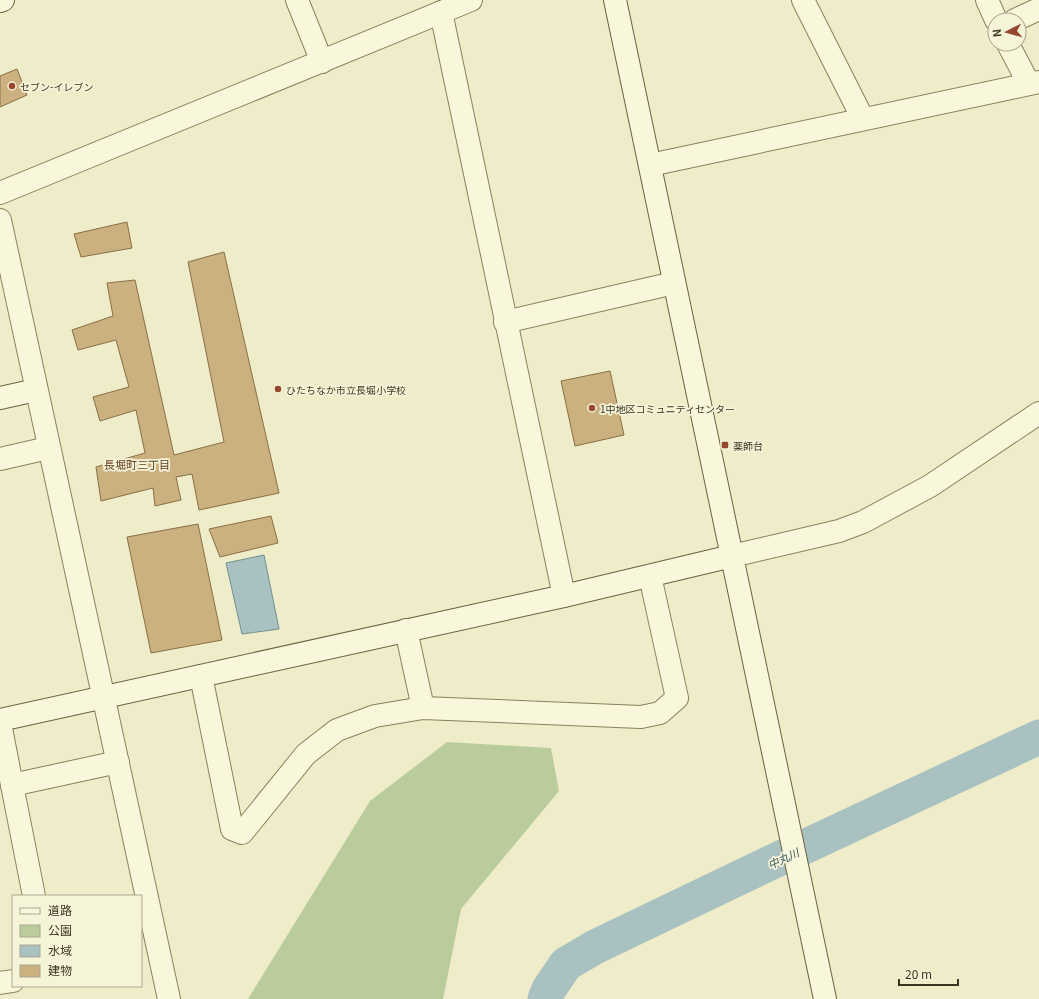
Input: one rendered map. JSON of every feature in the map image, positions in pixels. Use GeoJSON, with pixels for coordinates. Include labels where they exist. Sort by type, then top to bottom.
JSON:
{"type":"FeatureCollection","features":[{"type":"Feature","properties":{"kind":"street"},"geometry":{"type":"LineString","coordinates":[[297,0],[322,62]]}},
{"type":"Feature","properties":{"kind":"street"},"geometry":{"type":"LineString","coordinates":[[0,193],[471,0]]}},
{"type":"Feature","properties":{"kind":"street"},"geometry":{"type":"LineString","coordinates":[[615,0],[825,999]]}},
{"type":"Feature","properties":{"kind":"street"},"geometry":{"type":"LineString","coordinates":[[803,0],[863,119]]}},
{"type":"Feature","properties":{"kind":"street"},"geometry":{"type":"LineString","coordinates":[[987,0],[992,12]]}},
{"type":"Feature","properties":{"kind":"street"},"geometry":{"type":"LineString","coordinates":[[1027,14],[1039,9]]}},
{"type":"Feature","properties":{"kind":"street"},"geometry":{"type":"LineString","coordinates":[[441,12],[505,322],[564,596]]}},
{"type":"Feature","properties":{"kind":"street"},"geometry":{"type":"LineString","coordinates":[[650,165],[1034,83],[1013,52]]}},
{"type":"Feature","properties":{"kind":"street"},"geometry":{"type":"LineString","coordinates":[[0,220],[48,448],[118,762],[144,899],[150,951],[169,999]]}},
{"type":"Feature","properties":{"kind":"street"},"geometry":{"type":"LineString","coordinates":[[505,322],[674,283]]}},
{"type":"Feature","properties":{"kind":"street"},"geometry":{"type":"LineString","coordinates":[[0,398],[36,390]]}},
{"type":"Feature","properties":{"kind":"street"},"geometry":{"type":"LineString","coordinates":[[0,720],[564,596],[839,530],[862,522],[930,486],[1039,413]]}},
{"type":"Feature","properties":{"kind":"street"},"geometry":{"type":"LineString","coordinates":[[0,459],[48,448]]}},
{"type":"Feature","properties":{"kind":"street"},"geometry":{"type":"LineString","coordinates":[[201,676],[232,829],[242,833],[306,754],[337,730],[375,716],[423,708],[641,717],[660,713],[677,698],[650,576]]}},
{"type":"Feature","properties":{"kind":"street"},"geometry":{"type":"LineString","coordinates":[[406,630],[423,708]]}},
{"type":"Feature","properties":{"kind":"street"},"geometry":{"type":"LineString","coordinates":[[0,723],[34,895]]}},
{"type":"Feature","properties":{"kind":"street"},"geometry":{"type":"LineString","coordinates":[[12,785],[118,762]]}},
{"type":"Feature","properties":{"kind":"street"},"geometry":{"type":"LineString","coordinates":[[0,983],[12,981]]}},
{"type":"Feature","properties":{"kind":"green space"},"geometry":{"type":"Polygon","coordinates":[[[447,742],[551,748],[559,791],[461,909],[443,999],[248,999],[370,801],[447,742]]]}},
{"type":"Feature","properties":{"kind":"water"},"geometry":{"type":"Polygon","coordinates":[[[264,555],[279,629],[242,634],[226,563],[264,555]]]}},
{"type":"Feature","properties":{"kind":"building","name":"セブン-イレブン"},"geometry":{"type":"Polygon","coordinates":[[[17,69],[27,95],[0,107],[0,76],[17,69]]]}},
{"type":"Feature","properties":{"kind":"building"},"geometry":{"type":"Polygon","coordinates":[[[127,222],[132,248],[81,257],[74,234],[127,222]]]}},
{"type":"Feature","properties":{"kind":"building"},"geometry":{"type":"Polygon","coordinates":[[[224,252],[279,493],[199,510],[192,474],[176,477],[181,500],[155,506],[153,488],[101,501],[96,467],[145,453],[136,410],[100,421],[93,397],[129,387],[116,340],[78,350],[72,330],[113,316],[107,283],[135,280],[174,455],[224,442],[188,262],[224,252]]]}},
{"type":"Feature","properties":{"kind":"building","name":"1中地区コミュニティセンター"},"geometry":{"type":"Polygon","coordinates":[[[610,371],[624,435],[575,446],[561,381],[610,371]]]}},
{"type":"Feature","properties":{"kind":"building"},"geometry":{"type":"Polygon","coordinates":[[[271,516],[278,543],[220,557],[209,529],[271,516]]]}},
{"type":"Feature","properties":{"kind":"building"},"geometry":{"type":"Polygon","coordinates":[[[198,524],[222,640],[151,653],[127,537],[198,524]]]}},
{"type":"Feature","properties":{"kind":"waterway","name":"中丸川"},"geometry":{"type":"LineString","coordinates":[[545,999],[549,989],[566,964],[595,947],[1039,737]]}},
{"type":"Feature","properties":{"kind":"place","name":"セブン-イレブン"},"geometry":{"type":"Point","coordinates":[12,86]}},
{"type":"Feature","properties":{"kind":"place","name":"ひたちなか市立長堀小学校"},"geometry":{"type":"Point","coordinates":[278,389]}},
{"type":"Feature","properties":{"kind":"place","name":"1中地区コミュニティセンター"},"geometry":{"type":"Point","coordinates":[592,408]}},
{"type":"Feature","properties":{"kind":"place","name":"薬師台"},"geometry":{"type":"Point","coordinates":[725,445]}},
{"type":"Feature","properties":{"kind":"district","name":"長堀町三丁目"},"geometry":{"type":"Point","coordinates":[137,464]}}]}
